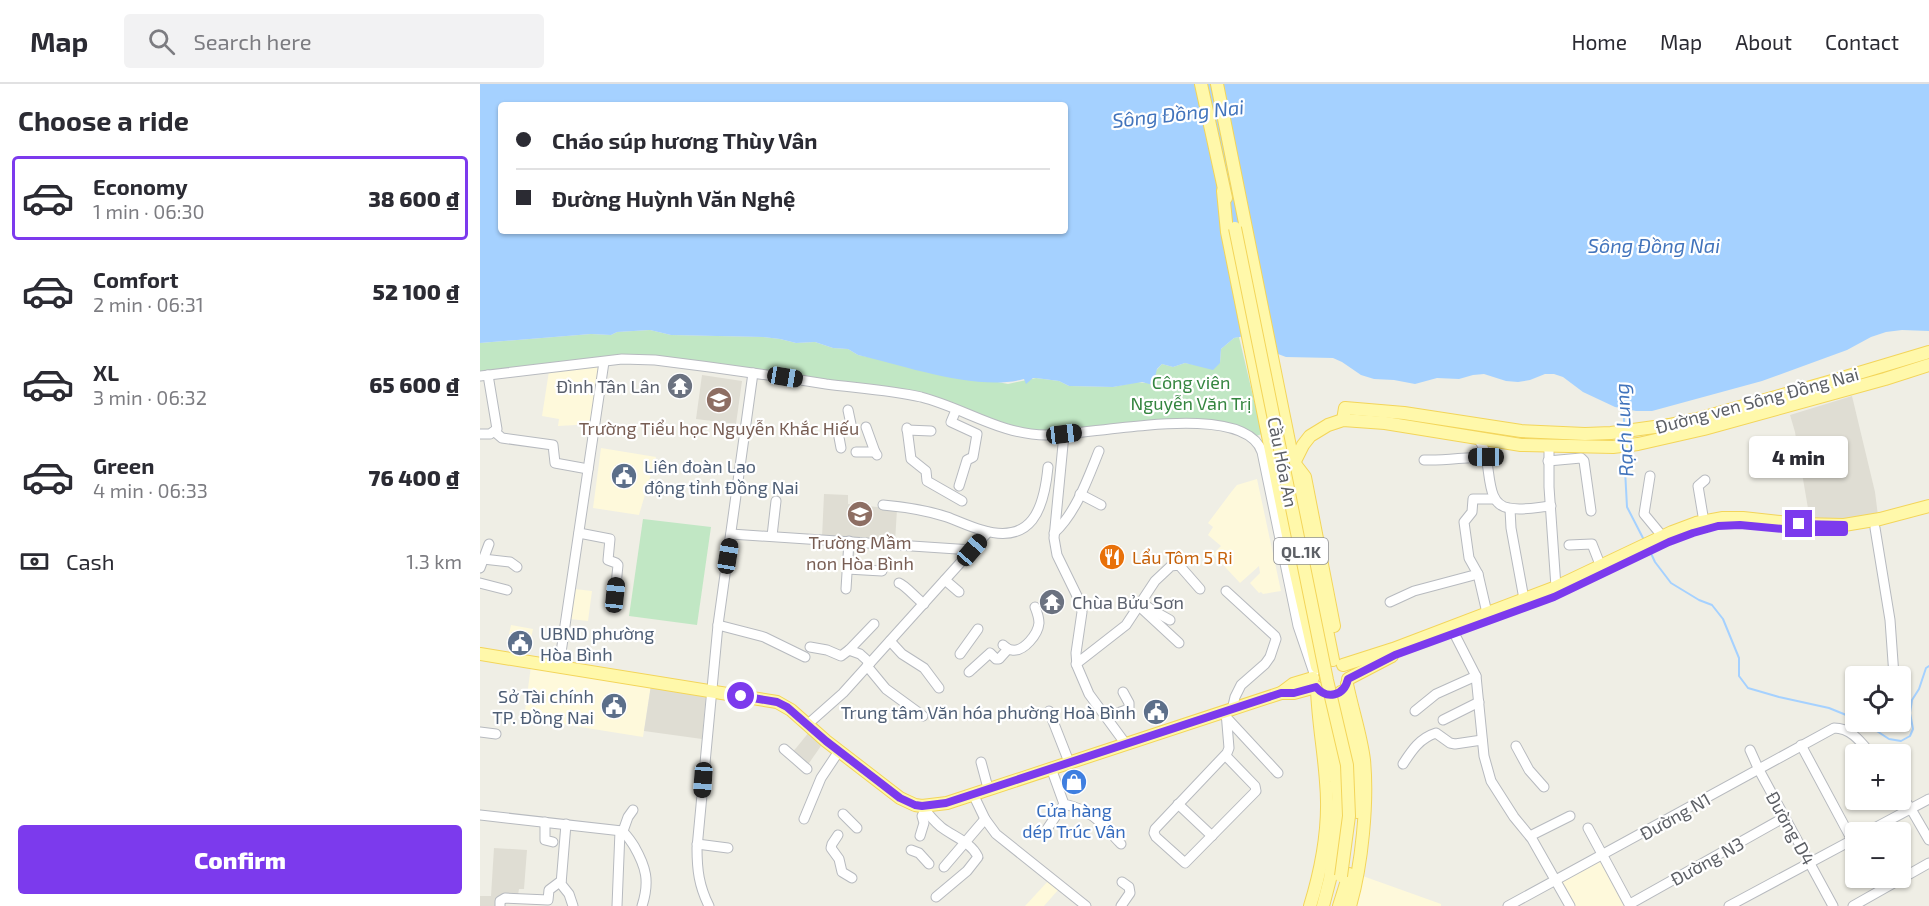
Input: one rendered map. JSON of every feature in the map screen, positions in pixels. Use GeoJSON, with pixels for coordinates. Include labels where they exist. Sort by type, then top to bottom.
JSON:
{"type":"FeatureCollection","features":[{"type":"Feature","properties":{"kind":"main road","name":"Cầu Hóa An"},"geometry":{"type":"LineString","coordinates":[[1202,84],[1224,191],[1235,228],[1327,680],[1347,765],[1349,816],[1345,884]]}},
{"type":"Feature","properties":{"kind":"main road","name":"Cầu Hóa An"},"geometry":{"type":"LineString","coordinates":[[1217,84],[1293,461]]}},
{"type":"Feature","properties":{"kind":"main road","name":"Cầu Hóa An"},"geometry":{"type":"LineString","coordinates":[[1224,191],[1227,232],[1304,612]]}},
{"type":"Feature","properties":{"kind":"main road","name":"Đường ven Sông Đồng Nai"},"geometry":{"type":"LineString","coordinates":[[1929,352],[1701,418],[1611,433],[1521,431],[1404,413],[1345,408],[1343,420],[1385,423],[1518,445],[1612,447],[1704,429],[1929,365]]}},
{"type":"Feature","properties":{"kind":"main road"},"geometry":{"type":"LineString","coordinates":[[1293,461],[1310,436],[1328,425],[1343,420]]}},
{"type":"Feature","properties":{"kind":"main road","name":"QL.1K"},"geometry":{"type":"LineString","coordinates":[[1293,461],[1322,608],[1339,663]]}},
{"type":"Feature","properties":{"kind":"main road","name":"QL.1K"},"geometry":{"type":"LineString","coordinates":[[1293,461],[1305,477],[1339,663]]}},
{"type":"Feature","properties":{"kind":"main road"},"geometry":{"type":"LineString","coordinates":[[1317,681],[1323,662],[1339,663],[1396,648],[1524,600],[1648,548],[1693,533],[1718,526],[1740,525],[1814,532],[1844,528],[1929,506]]}},
{"type":"Feature","properties":{"kind":"main road"},"geometry":{"type":"LineString","coordinates":[[1317,681],[1330,695],[1395,655],[1554,597],[1648,548],[1672,532],[1704,522],[1723,518],[1743,518],[1844,528],[1875,528],[1929,515]]}},
{"type":"Feature","properties":{"kind":"main road"},"geometry":{"type":"LineString","coordinates":[[1304,612],[1322,608]]}},
{"type":"Feature","properties":{"kind":"main road","name":"QL.1K"},"geometry":{"type":"LineString","coordinates":[[1304,612],[1305,636],[1317,681],[1339,799],[1330,879],[1324,903]]}},
{"type":"Feature","properties":{"kind":"main road"},"geometry":{"type":"LineString","coordinates":[[480,654],[777,702],[787,707],[900,798],[923,808],[988,789],[1125,743],[1228,713],[1281,693],[1293,684],[1317,681]]}},
{"type":"Feature","properties":{"kind":"main road"},"geometry":{"type":"LineString","coordinates":[[1339,663],[1347,672],[1345,685]]}},
{"type":"Feature","properties":{"kind":"main road","name":"QL.1K"},"geometry":{"type":"LineString","coordinates":[[1310,906],[1319,876],[1326,826],[1327,785],[1319,729],[1317,681]]}},
{"type":"Feature","properties":{"kind":"main road","name":"QL.1K"},"geometry":{"type":"LineString","coordinates":[[1343,905],[1345,884],[1366,792],[1364,758],[1345,685]]}},
{"type":"Feature","properties":{"kind":"main road","name":"QL.1K"},"geometry":{"type":"LineString","coordinates":[[1324,903],[1345,884]]}},
{"type":"Feature","properties":{"kind":"street"},"geometry":{"type":"LineString","coordinates":[[495,432],[497,426],[484,375],[632,359],[655,360],[910,395],[1010,430],[1035,435],[1161,423],[1217,425],[1246,433],[1254,439],[1262,452],[1305,636]]}},
{"type":"Feature","properties":{"kind":"street"},"geometry":{"type":"LineString","coordinates":[[559,666],[604,362]]}},
{"type":"Feature","properties":{"kind":"street"},"geometry":{"type":"LineString","coordinates":[[707,902],[697,872],[697,844],[710,691],[753,373]]}},
{"type":"Feature","properties":{"kind":"street"},"geometry":{"type":"LineString","coordinates":[[848,410],[852,429]]}},
{"type":"Feature","properties":{"kind":"street"},"geometry":{"type":"LineString","coordinates":[[956,410],[951,422],[977,434],[974,458],[967,460],[959,486]]}},
{"type":"Feature","properties":{"kind":"street"},"geometry":{"type":"LineString","coordinates":[[856,452],[876,453],[866,427]]}},
{"type":"Feature","properties":{"kind":"street"},"geometry":{"type":"LineString","coordinates":[[932,431],[907,429],[911,459],[926,471],[927,481],[962,501]]}},
{"type":"Feature","properties":{"kind":"street"},"geometry":{"type":"LineString","coordinates":[[1440,429],[1468,433],[1478,438],[1486,457],[1494,499],[1501,505],[1510,509],[1551,506]]}},
{"type":"Feature","properties":{"kind":"street"},"geometry":{"type":"LineString","coordinates":[[480,434],[495,432],[502,438],[553,445],[555,463],[588,470]]}},
{"type":"Feature","properties":{"kind":"street"},"geometry":{"type":"LineString","coordinates":[[838,432],[841,448]]}},
{"type":"Feature","properties":{"kind":"street"},"geometry":{"type":"LineString","coordinates":[[1064,434],[1054,533],[1057,555],[1079,600],[1082,612],[1076,664],[1084,684],[1125,743]]}},
{"type":"Feature","properties":{"kind":"street"},"geometry":{"type":"LineString","coordinates":[[1518,445],[1546,446],[1549,450],[1556,587]]}},
{"type":"Feature","properties":{"kind":"street"},"geometry":{"type":"LineString","coordinates":[[1054,533],[1065,522],[1099,451]]}},
{"type":"Feature","properties":{"kind":"street"},"geometry":{"type":"LineString","coordinates":[[1424,460],[1486,457]]}},
{"type":"Feature","properties":{"kind":"street"},"geometry":{"type":"LineString","coordinates":[[1548,461],[1576,458],[1584,461],[1591,511]]}},
{"type":"Feature","properties":{"kind":"street"},"geometry":{"type":"LineString","coordinates":[[883,505],[925,511],[988,532],[1010,534],[1031,523],[1040,509],[1048,467]]}},
{"type":"Feature","properties":{"kind":"street"},"geometry":{"type":"LineString","coordinates":[[1650,476],[1644,514],[1664,537]]}},
{"type":"Feature","properties":{"kind":"street"},"geometry":{"type":"LineString","coordinates":[[1704,522],[1698,486],[1705,480]]}},
{"type":"Feature","properties":{"kind":"street"},"geometry":{"type":"LineString","coordinates":[[1080,494],[1101,505]]}},
{"type":"Feature","properties":{"kind":"street"},"geometry":{"type":"LineString","coordinates":[[1487,614],[1478,574],[1469,558],[1464,522],[1472,512],[1473,499],[1494,499]]}},
{"type":"Feature","properties":{"kind":"street"},"geometry":{"type":"LineString","coordinates":[[772,536],[777,501]]}},
{"type":"Feature","properties":{"kind":"street"},"geometry":{"type":"LineString","coordinates":[[1510,509],[1511,528],[1524,600]]}},
{"type":"Feature","properties":{"kind":"street"},"geometry":{"type":"LineString","coordinates":[[1875,528],[1890,620],[1893,666]]}},
{"type":"Feature","properties":{"kind":"street"},"geometry":{"type":"LineString","coordinates":[[808,724],[836,700],[988,532]]}},
{"type":"Feature","properties":{"kind":"street"},"geometry":{"type":"LineString","coordinates":[[579,533],[610,539],[608,560],[618,565],[615,595]]}},
{"type":"Feature","properties":{"kind":"street"},"geometry":{"type":"LineString","coordinates":[[731,534],[972,550]]}},
{"type":"Feature","properties":{"kind":"street"},"geometry":{"type":"LineString","coordinates":[[846,589],[849,542]]}},
{"type":"Feature","properties":{"kind":"street"},"geometry":{"type":"LineString","coordinates":[[489,544],[481,564],[510,562],[517,567]]}},
{"type":"Feature","properties":{"kind":"street"},"geometry":{"type":"LineString","coordinates":[[1569,545],[1592,544],[1601,567]]}},
{"type":"Feature","properties":{"kind":"street"},"geometry":{"type":"LineString","coordinates":[[1076,664],[1126,625],[1155,581],[1175,564],[1179,565],[1200,589]]}},
{"type":"Feature","properties":{"kind":"street"},"geometry":{"type":"LineString","coordinates":[[847,569],[882,571]]}},
{"type":"Feature","properties":{"kind":"street"},"geometry":{"type":"LineString","coordinates":[[1390,602],[1414,591],[1478,574]]}},
{"type":"Feature","properties":{"kind":"street"},"geometry":{"type":"LineString","coordinates":[[945,580],[959,592]]}},
{"type":"Feature","properties":{"kind":"street"},"geometry":{"type":"LineString","coordinates":[[480,583],[507,590]]}},
{"type":"Feature","properties":{"kind":"street"},"geometry":{"type":"LineString","coordinates":[[899,583],[906,586],[909,592],[924,604]]}},
{"type":"Feature","properties":{"kind":"street"},"geometry":{"type":"LineString","coordinates":[[1225,756],[1256,788],[1252,795],[1185,863],[1156,837],[1154,833],[1156,827],[1229,750],[1228,713],[1241,685],[1265,664],[1276,639],[1226,591]]}},
{"type":"Feature","properties":{"kind":"street"},"geometry":{"type":"LineString","coordinates":[[1140,604],[1170,620]]}},
{"type":"Feature","properties":{"kind":"street"},"geometry":{"type":"LineString","coordinates":[[1140,604],[1179,643]]}},
{"type":"Feature","properties":{"kind":"street"},"geometry":{"type":"LineString","coordinates":[[969,672],[990,653],[999,659],[1005,647],[1013,651],[1035,636],[1039,623],[1035,607]]}},
{"type":"Feature","properties":{"kind":"street"},"geometry":{"type":"LineString","coordinates":[[810,647],[827,650],[841,656],[874,624]]}},
{"type":"Feature","properties":{"kind":"street"},"geometry":{"type":"LineString","coordinates":[[718,625],[764,638],[805,657]]}},
{"type":"Feature","properties":{"kind":"street"},"geometry":{"type":"LineString","coordinates":[[960,654],[978,629]]}},
{"type":"Feature","properties":{"kind":"street"},"geometry":{"type":"LineString","coordinates":[[1454,633],[1476,676],[1484,756],[1491,781],[1514,817],[1530,836],[1570,906]]}},
{"type":"Feature","properties":{"kind":"street"},"geometry":{"type":"LineString","coordinates":[[890,642],[902,654],[924,668],[939,688]]}},
{"type":"Feature","properties":{"kind":"street"},"geometry":{"type":"LineString","coordinates":[[849,650],[860,654],[886,689],[923,716]]}},
{"type":"Feature","properties":{"kind":"street"},"geometry":{"type":"LineString","coordinates":[[1415,711],[1436,694],[1476,676]]}},
{"type":"Feature","properties":{"kind":"street"},"geometry":{"type":"LineString","coordinates":[[1106,717],[1129,709],[1123,692]]}},
{"type":"Feature","properties":{"kind":"street"},"geometry":{"type":"LineString","coordinates":[[1443,720],[1479,702]]}},
{"type":"Feature","properties":{"kind":"street"},"geometry":{"type":"LineString","coordinates":[[1049,711],[1069,762]]}},
{"type":"Feature","properties":{"kind":"street"},"geometry":{"type":"LineString","coordinates":[[1228,713],[1278,773]]}},
{"type":"Feature","properties":{"kind":"street","name":"Đường N1"},"geometry":{"type":"LineString","coordinates":[[1509,906],[1834,728],[1841,728],[1853,734],[1862,744]]}},
{"type":"Feature","properties":{"kind":"street"},"geometry":{"type":"LineString","coordinates":[[480,732],[496,734]]}},
{"type":"Feature","properties":{"kind":"street"},"geometry":{"type":"LineString","coordinates":[[1402,764],[1417,744],[1433,734],[1455,744],[1482,740]]}},
{"type":"Feature","properties":{"kind":"street"},"geometry":{"type":"LineString","coordinates":[[1801,745],[1845,823]]}},
{"type":"Feature","properties":{"kind":"street"},"geometry":{"type":"LineString","coordinates":[[1516,746],[1529,770],[1544,787]]}},
{"type":"Feature","properties":{"kind":"street"},"geometry":{"type":"LineString","coordinates":[[784,749],[807,769]]}},
{"type":"Feature","properties":{"kind":"street","name":"Đường D4"},"geometry":{"type":"LineString","coordinates":[[1750,750],[1833,906]]}},
{"type":"Feature","properties":{"kind":"street"},"geometry":{"type":"LineString","coordinates":[[804,819],[821,778],[839,751]]}},
{"type":"Feature","properties":{"kind":"street"},"geometry":{"type":"LineString","coordinates":[[981,762],[988,789]]}},
{"type":"Feature","properties":{"kind":"street"},"geometry":{"type":"LineString","coordinates":[[1051,768],[1064,804]]}},
{"type":"Feature","properties":{"kind":"street"},"geometry":{"type":"LineString","coordinates":[[972,794],[996,834],[1086,906]]}},
{"type":"Feature","properties":{"kind":"street"},"geometry":{"type":"LineString","coordinates":[[1929,799],[1911,809],[1929,840]]}},
{"type":"Feature","properties":{"kind":"street"},"geometry":{"type":"LineString","coordinates":[[1047,829],[1064,804]]}},
{"type":"Feature","properties":{"kind":"street"},"geometry":{"type":"LineString","coordinates":[[1064,804],[1089,813],[1121,844]]}},
{"type":"Feature","properties":{"kind":"street"},"geometry":{"type":"LineString","coordinates":[[1178,804],[1212,836]]}},
{"type":"Feature","properties":{"kind":"street"},"geometry":{"type":"LineString","coordinates":[[920,836],[924,823],[923,808]]}},
{"type":"Feature","properties":{"kind":"street"},"geometry":{"type":"LineString","coordinates":[[923,808],[942,828],[965,842],[976,852],[978,858],[967,871],[936,897]]}},
{"type":"Feature","properties":{"kind":"street"},"geometry":{"type":"LineString","coordinates":[[617,906],[621,831],[633,810]]}},
{"type":"Feature","properties":{"kind":"street"},"geometry":{"type":"LineString","coordinates":[[1886,822],[1909,810]]}},
{"type":"Feature","properties":{"kind":"street"},"geometry":{"type":"LineString","coordinates":[[843,814],[857,828]]}},
{"type":"Feature","properties":{"kind":"street"},"geometry":{"type":"LineString","coordinates":[[480,815],[621,831],[629,838],[645,867],[645,891],[642,906]]}},
{"type":"Feature","properties":{"kind":"street"},"geometry":{"type":"LineString","coordinates":[[1530,836],[1570,816]]}},
{"type":"Feature","properties":{"kind":"street","name":"Đường N3"},"geometry":{"type":"LineString","coordinates":[[1630,905],[1785,817]]}},
{"type":"Feature","properties":{"kind":"street"},"geometry":{"type":"LineString","coordinates":[[944,867],[985,819]]}},
{"type":"Feature","properties":{"kind":"street"},"geometry":{"type":"LineString","coordinates":[[545,822],[544,840],[553,842]]}},
{"type":"Feature","properties":{"kind":"street"},"geometry":{"type":"LineString","coordinates":[[566,824],[561,880],[573,906]]}},
{"type":"Feature","properties":{"kind":"street"},"geometry":{"type":"LineString","coordinates":[[1588,828],[1630,905]]}},
{"type":"Feature","properties":{"kind":"street"},"geometry":{"type":"LineString","coordinates":[[838,835],[831,849],[839,859],[842,873],[852,878]]}},
{"type":"Feature","properties":{"kind":"street"},"geometry":{"type":"LineString","coordinates":[[697,844],[728,848]]}},
{"type":"Feature","properties":{"kind":"street"},"geometry":{"type":"LineString","coordinates":[[1729,906],[1845,844]]}},
{"type":"Feature","properties":{"kind":"street"},"geometry":{"type":"LineString","coordinates":[[911,850],[919,853],[928,864]]}},
{"type":"Feature","properties":{"kind":"street"},"geometry":{"type":"LineString","coordinates":[[1852,906],[1929,863]]}},
{"type":"Feature","properties":{"kind":"street"},"geometry":{"type":"LineString","coordinates":[[500,906],[500,901],[505,898],[548,900],[549,890],[561,880]]}},
{"type":"Feature","properties":{"kind":"street"},"geometry":{"type":"LineString","coordinates":[[1122,882],[1129,887],[1130,893],[1122,906]]}},
{"type":"Feature","properties":{"kind":"shaded area"},"geometry":{"type":"Polygon","coordinates":[[[602,365],[594,424],[558,426],[559,419],[542,416],[549,371],[602,365]]]}},
{"type":"Feature","properties":{"kind":"shaded area","name":"Trường Tiểu học Nguyễn Khắc Hiếu"},"geometry":{"type":"Polygon","coordinates":[[[702,375],[742,381],[736,424],[696,419],[702,375]]]}},
{"type":"Feature","properties":{"kind":"shaded area"},"geometry":{"type":"Polygon","coordinates":[[[1852,396],[1875,492],[1878,516],[1844,521],[1810,520],[1790,415],[1852,396]]]}},
{"type":"Feature","properties":{"kind":"shaded area","name":"Liên đoàn Lao động tỉnh Đồng Nai"},"geometry":{"type":"Polygon","coordinates":[[[601,448],[656,457],[639,515],[593,508],[601,448]]]}},
{"type":"Feature","properties":{"kind":"shaded area"},"geometry":{"type":"Polygon","coordinates":[[[1257,479],[1281,591],[1263,594],[1259,593],[1250,583],[1260,573],[1259,566],[1240,583],[1213,554],[1221,546],[1208,535],[1213,527],[1208,523],[1237,485],[1257,479]]]}},
{"type":"Feature","properties":{"kind":"shaded area","name":"Trường Mầm non Hòa Bình"},"geometry":{"type":"Polygon","coordinates":[[[824,494],[848,495],[848,504],[897,509],[895,542],[822,538],[824,494]]]}},
{"type":"Feature","properties":{"kind":"shaded area"},"geometry":{"type":"Polygon","coordinates":[[[575,589],[592,591],[588,621],[570,619],[575,589]]]}},
{"type":"Feature","properties":{"kind":"shaded area","name":"UBND phường Hòa Bình"},"geometry":{"type":"Polygon","coordinates":[[[511,625],[533,629],[527,658],[508,655],[512,635],[509,634],[511,625]]]}},
{"type":"Feature","properties":{"kind":"shaded area"},"geometry":{"type":"Polygon","coordinates":[[[531,666],[651,685],[643,737],[524,718],[531,666]]]}},
{"type":"Feature","properties":{"kind":"shaded area"},"geometry":{"type":"Polygon","coordinates":[[[651,685],[706,694],[702,739],[644,731],[651,685]]]}},
{"type":"Feature","properties":{"kind":"shaded area"},"geometry":{"type":"Polygon","coordinates":[[[810,731],[823,743],[807,766],[792,753],[810,731]]]}},
{"type":"Feature","properties":{"kind":"shaded area"},"geometry":{"type":"Polygon","coordinates":[[[494,848],[527,850],[524,889],[519,889],[518,895],[496,906],[480,906],[480,896],[491,896],[494,848]]]}},
{"type":"Feature","properties":{"kind":"shaded area"},"geometry":{"type":"Polygon","coordinates":[[[1602,858],[1628,906],[1573,906],[1559,882],[1602,858]]]}},
{"type":"Feature","properties":{"kind":"shaded area"},"geometry":{"type":"Polygon","coordinates":[[[1360,875],[1441,904],[1441,906],[1353,906],[1360,875]]]}},
{"type":"Feature","properties":{"kind":"shaded area"},"geometry":{"type":"Polygon","coordinates":[[[1048,881],[1059,889],[1044,906],[1025,906],[1048,881]]]}},
{"type":"Feature","properties":{"kind":"green space","name":"Công viên Nguyễn Văn Trị"},"geometry":{"type":"Polygon","coordinates":[[[650,330],[671,335],[763,337],[796,343],[815,342],[833,348],[848,349],[858,355],[1008,384],[1036,378],[1059,381],[1069,386],[1113,387],[1137,382],[1145,383],[1162,364],[1173,367],[1185,363],[1196,365],[1220,363],[1221,349],[1234,338],[1239,337],[1262,434],[1256,436],[1242,427],[1222,422],[1161,420],[1063,431],[1035,431],[1010,427],[912,392],[660,357],[480,372],[480,343],[591,334],[611,335],[617,332],[650,330]]]}},
{"type":"Feature","properties":{"kind":"green space"},"geometry":{"type":"Polygon","coordinates":[[[643,519],[711,527],[697,625],[629,616],[643,519]]]}},
{"type":"Feature","properties":{"kind":"water","name":"Sông Đồng Nai"},"geometry":{"type":"Polygon","coordinates":[[[480,84],[1929,84],[1929,331],[1886,332],[1847,350],[1762,381],[1652,411],[1615,407],[1583,392],[1563,377],[1554,374],[1545,374],[1518,382],[1484,374],[1459,379],[1437,378],[1415,384],[1374,379],[1361,375],[1333,358],[1286,357],[1278,354],[1269,346],[1245,336],[1234,338],[1221,349],[1220,363],[1213,370],[1185,363],[1173,367],[1162,364],[1157,369],[1153,385],[1142,382],[1113,387],[1069,386],[1059,381],[1036,378],[1026,384],[1024,379],[1006,382],[964,380],[919,371],[858,355],[848,349],[833,348],[815,342],[796,343],[763,337],[671,335],[650,330],[617,332],[611,335],[591,334],[480,343],[480,84]]]}},
{"type":"Feature","properties":{"kind":"waterway","name":"Rạch Lung"},"geometry":{"type":"LineString","coordinates":[[1624,409],[1624,427]]}},
{"type":"Feature","properties":{"kind":"waterway","name":"Rạch Lung"},"geometry":{"type":"LineString","coordinates":[[1624,451],[1627,507],[1644,540]]}},
{"type":"Feature","properties":{"kind":"waterway","name":"Rạch Lung"},"geometry":{"type":"LineString","coordinates":[[1648,547],[1655,562],[1671,583],[1712,605],[1723,619],[1739,658],[1739,676],[1748,688],[1829,708],[1845,715]]}},
{"type":"Feature","properties":{"kind":"waterway","name":"Rạch Lung"},"geometry":{"type":"LineString","coordinates":[[1911,706],[1926,668],[1929,666]]}},
{"type":"Feature","properties":{"kind":"waterway","name":"Rạch Lung"},"geometry":{"type":"LineString","coordinates":[[1878,732],[1889,739],[1901,741],[1910,736],[1913,729],[1911,718]]}},
{"type":"Feature","properties":{"kind":"place","name":"Đình Tân Lân"},"geometry":{"type":"Point","coordinates":[680,386]}},
{"type":"Feature","properties":{"kind":"place","name":"Trường Tiểu học Nguyễn Khắc Hiếu"},"geometry":{"type":"Point","coordinates":[719,400]}},
{"type":"Feature","properties":{"kind":"place","name":"Liên đoàn Lao động tỉnh Đồng Nai"},"geometry":{"type":"Point","coordinates":[624,476]}},
{"type":"Feature","properties":{"kind":"place","name":"Trường Mầm non Hòa Bình"},"geometry":{"type":"Point","coordinates":[860,514]}},
{"type":"Feature","properties":{"kind":"place","name":"Lẩu Tôm 5 Ri"},"geometry":{"type":"Point","coordinates":[1112,557]}},
{"type":"Feature","properties":{"kind":"place","name":"Chùa Bửu Sơn"},"geometry":{"type":"Point","coordinates":[1052,602]}},
{"type":"Feature","properties":{"kind":"place","name":"UBND phường Hòa Bình"},"geometry":{"type":"Point","coordinates":[520,643]}},
{"type":"Feature","properties":{"kind":"place","name":"Sở Tài chính TP. Đồng Nai"},"geometry":{"type":"Point","coordinates":[614,706]}},
{"type":"Feature","properties":{"kind":"place","name":"Trung tâm Văn hóa phường Hoà Bình"},"geometry":{"type":"Point","coordinates":[1156,712]}},
{"type":"Feature","properties":{"kind":"place","name":"Cửa hàng dép Trúc Vân"},"geometry":{"type":"Point","coordinates":[1074,782]}},
{"type":"Feature","properties":{"kind":"route"},"geometry":{"type":"LineString","coordinates":[[741,696],[782,704],[892,793],[915,805],[930,806],[946,803],[1281,693],[1294,693],[1316,687],[1325,694],[1336,694],[1341,692],[1348,679],[1379,662],[1554,597],[1669,542],[1693,533],[1718,526],[1740,525],[1814,532],[1844,532],[1844,525],[1799,524]]}}]}
